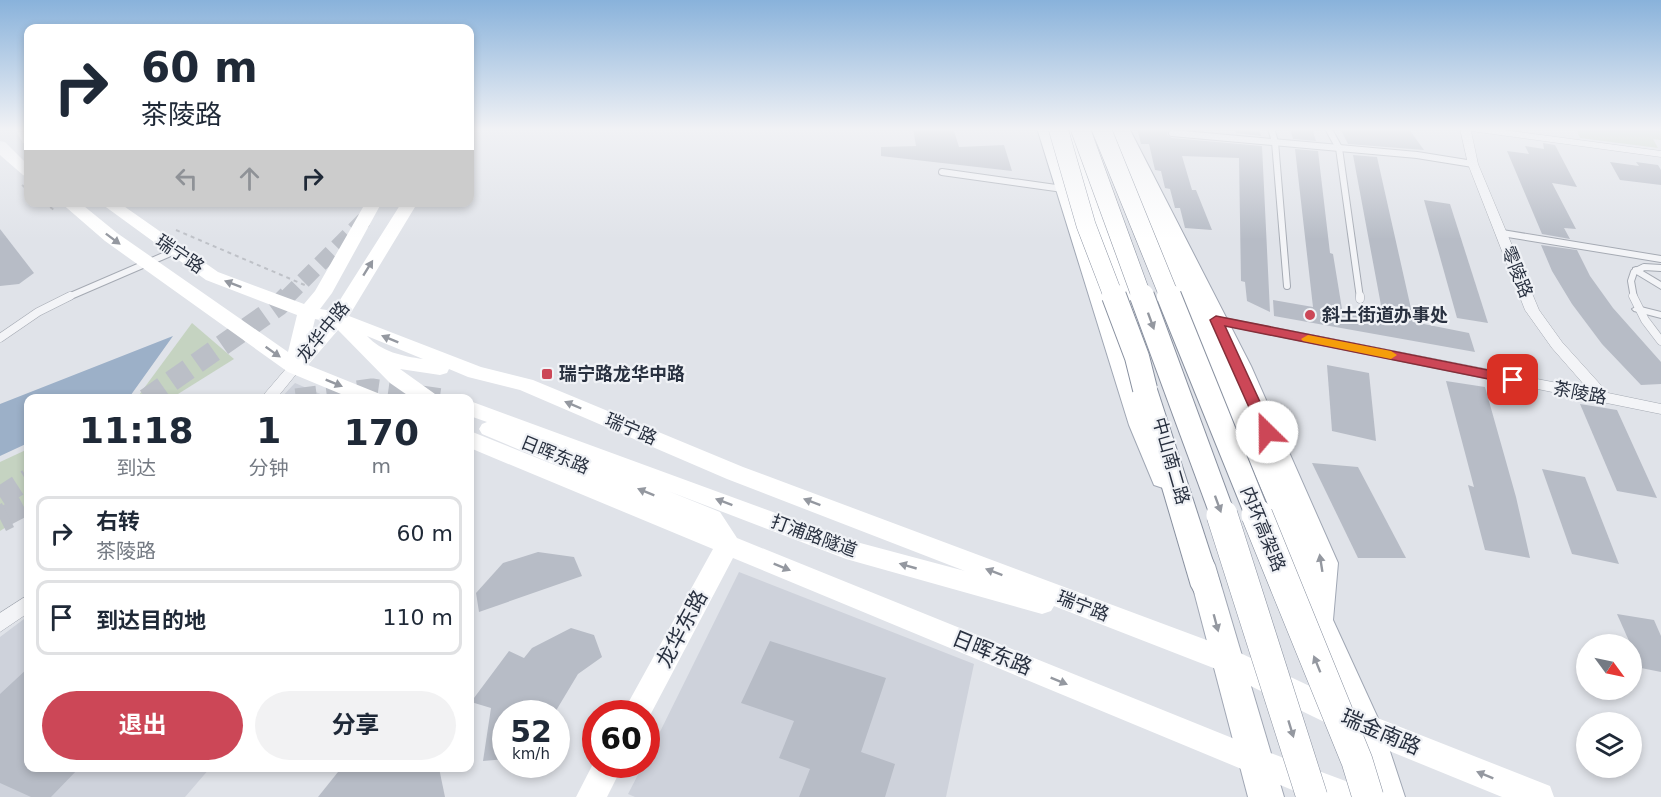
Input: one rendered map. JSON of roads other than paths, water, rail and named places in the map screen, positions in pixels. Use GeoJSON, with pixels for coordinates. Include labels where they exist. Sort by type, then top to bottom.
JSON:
{"type":"FeatureCollection","features":[{"type":"Feature","properties":{"kind":"main road"},"geometry":{"type":"LineString","coordinates":[[1056,165],[1141,425],[1206,586]]}},
{"type":"Feature","properties":{"kind":"main road"},"geometry":{"type":"LineString","coordinates":[[1069,165],[1086,225],[1137,357],[1206,586]]}},
{"type":"Feature","properties":{"kind":"main road","name":"中山南二路"},"geometry":{"type":"LineString","coordinates":[[1088,165],[1102,192],[1114,257],[1266,797]]}},
{"type":"Feature","properties":{"kind":"main road","name":"内环高架路"},"geometry":{"type":"LineString","coordinates":[[1094,165],[1236,553],[1312,797]]}},
{"type":"Feature","properties":{"kind":"main road"},"geometry":{"type":"LineString","coordinates":[[1110,165],[1315,612],[1365,727],[1387,797]]}},
{"type":"Feature","properties":{"kind":"main road","name":"内环高架路"},"geometry":{"type":"LineString","coordinates":[[1116,165],[1357,761],[1368,797]]}},
{"type":"Feature","properties":{"kind":"main road"},"geometry":{"type":"LineString","coordinates":[[1129,165],[1222,377],[1299,544],[1315,612]]}},
{"type":"Feature","properties":{"kind":"main road"},"geometry":{"type":"LineString","coordinates":[[1140,165],[1239,366],[1324,563],[1315,612]]}},
{"type":"Feature","properties":{"kind":"main road","name":"瑞宁路"},"geometry":{"type":"LineString","coordinates":[[74,207],[147,263],[295,367]]}},
{"type":"Feature","properties":{"kind":"main road","name":"瑞宁路"},"geometry":{"type":"LineString","coordinates":[[114,207],[212,276],[307,312],[338,318],[475,372],[526,385],[735,473],[1166,638]]}},
{"type":"Feature","properties":{"kind":"main road","name":"龙华中路"},"geometry":{"type":"LineString","coordinates":[[295,367],[307,312],[323,293],[371,207]]}},
{"type":"Feature","properties":{"kind":"main road","name":"龙华中路"},"geometry":{"type":"LineString","coordinates":[[295,367],[338,318],[407,207]]}},
{"type":"Feature","properties":{"kind":"main road"},"geometry":{"type":"LineString","coordinates":[[338,318],[397,378],[421,394]]}},
{"type":"Feature","properties":{"kind":"main road"},"geometry":{"type":"LineString","coordinates":[[368,349],[398,362],[475,372]]}},
{"type":"Feature","properties":{"kind":"main road"},"geometry":{"type":"LineString","coordinates":[[295,367],[361,394]]}},
{"type":"Feature","properties":{"kind":"main road","name":"打浦路隧道"},"geometry":{"type":"LineString","coordinates":[[474,410],[846,549],[1166,638]]}},
{"type":"Feature","properties":{"kind":"main road","name":"日晖东路"},"geometry":{"type":"LineString","coordinates":[[474,422],[712,519],[728,544]]}},
{"type":"Feature","properties":{"kind":"main road","name":"日晖东路"},"geometry":{"type":"LineString","coordinates":[[474,440],[1256,762]]}},
{"type":"Feature","properties":{"kind":"main road","name":"龙华东路"},"geometry":{"type":"LineString","coordinates":[[644,700],[728,544]]}},
{"type":"Feature","properties":{"kind":"main road"},"geometry":{"type":"LineString","coordinates":[[1166,638],[1226,660]]}},
{"type":"Feature","properties":{"kind":"main road","name":"瑞金南路"},"geometry":{"type":"LineString","coordinates":[[1226,660],[1365,727],[1539,797]]}},
{"type":"Feature","properties":{"kind":"main road"},"geometry":{"type":"LineString","coordinates":[[1256,762],[1348,797]]}},
{"type":"Feature","properties":{"kind":"main road"},"geometry":{"type":"LineString","coordinates":[[591,797],[601,778]]}},
{"type":"Feature","properties":{"kind":"street","name":"零陵路"},"geometry":{"type":"LineString","coordinates":[[1474,165],[1532,310],[1557,345],[1603,397]]}},
{"type":"Feature","properties":{"kind":"street"},"geometry":{"type":"LineString","coordinates":[[1636,270],[1661,286]]}},
{"type":"Feature","properties":{"kind":"street"},"geometry":{"type":"LineString","coordinates":[[1637,309],[1661,315]]}},
{"type":"Feature","properties":{"kind":"street","name":"茶陵路"},"geometry":{"type":"LineString","coordinates":[[1216,320],[1661,409]]}},
{"type":"Feature","properties":{"kind":"street"},"geometry":{"type":"LineString","coordinates":[[273,394],[287,380],[295,367]]}},
{"type":"Feature","properties":{"kind":"street"},"geometry":{"type":"LineString","coordinates":[[0,624],[24,606]]}},
{"type":"Feature","properties":{"kind":"lane"},"geometry":{"type":"LineString","coordinates":[[1277,165],[1287,286]]}},
{"type":"Feature","properties":{"kind":"lane"},"geometry":{"type":"LineString","coordinates":[[1341,165],[1360,299]]}},
{"type":"Feature","properties":{"kind":"lane"},"geometry":{"type":"LineString","coordinates":[[942,172],[1063,189],[1102,192]]}},
{"type":"Feature","properties":{"kind":"lane"},"geometry":{"type":"LineString","coordinates":[[1502,233],[1661,259]]}},
{"type":"Feature","properties":{"kind":"lane"},"geometry":{"type":"LineString","coordinates":[[0,338],[13,327],[71,296],[175,251]]}},
{"type":"Feature","properties":{"kind":"lane"},"geometry":{"type":"LineString","coordinates":[[1649,257],[1658,268]]}},
{"type":"Feature","properties":{"kind":"lane"},"geometry":{"type":"LineString","coordinates":[[1658,268],[1645,266],[1636,270],[1631,278],[1630,292],[1637,309],[1661,341]]}},
{"type":"Feature","properties":{"kind":"water"},"geometry":{"type":"Polygon","coordinates":[[[173,336],[132,394],[25,394],[173,336]]]}},
{"type":"Feature","properties":{"kind":"water"},"geometry":{"type":"Polygon","coordinates":[[[24,395],[24,445],[0,456],[0,404],[24,395]]]}},
{"type":"Feature","properties":{"kind":"tunnel"},"geometry":{"type":"LineString","coordinates":[[153,394],[278,306],[364,220]]}},
{"type":"Feature","properties":{"kind":"tunnel"},"geometry":{"type":"LineString","coordinates":[[334,394],[372,389],[408,394]]}},
{"type":"Feature","properties":{"kind":"tunnel"},"geometry":{"type":"LineString","coordinates":[[0,497],[24,482]]}},
{"type":"Feature","properties":{"kind":"tunnel"},"geometry":{"type":"LineString","coordinates":[[5,516],[24,506]]}},
{"type":"Feature","properties":{"kind":"tunnel"},"geometry":{"type":"LineString","coordinates":[[0,519],[8,515]]}},
{"type":"Feature","properties":{"kind":"place","name":"斜土街道办事处"},"geometry":{"type":"Point","coordinates":[1310,315]}},
{"type":"Feature","properties":{"kind":"place","name":"瑞宁路龙华中路"},"geometry":{"type":"Point","coordinates":[547,374]}}]}
